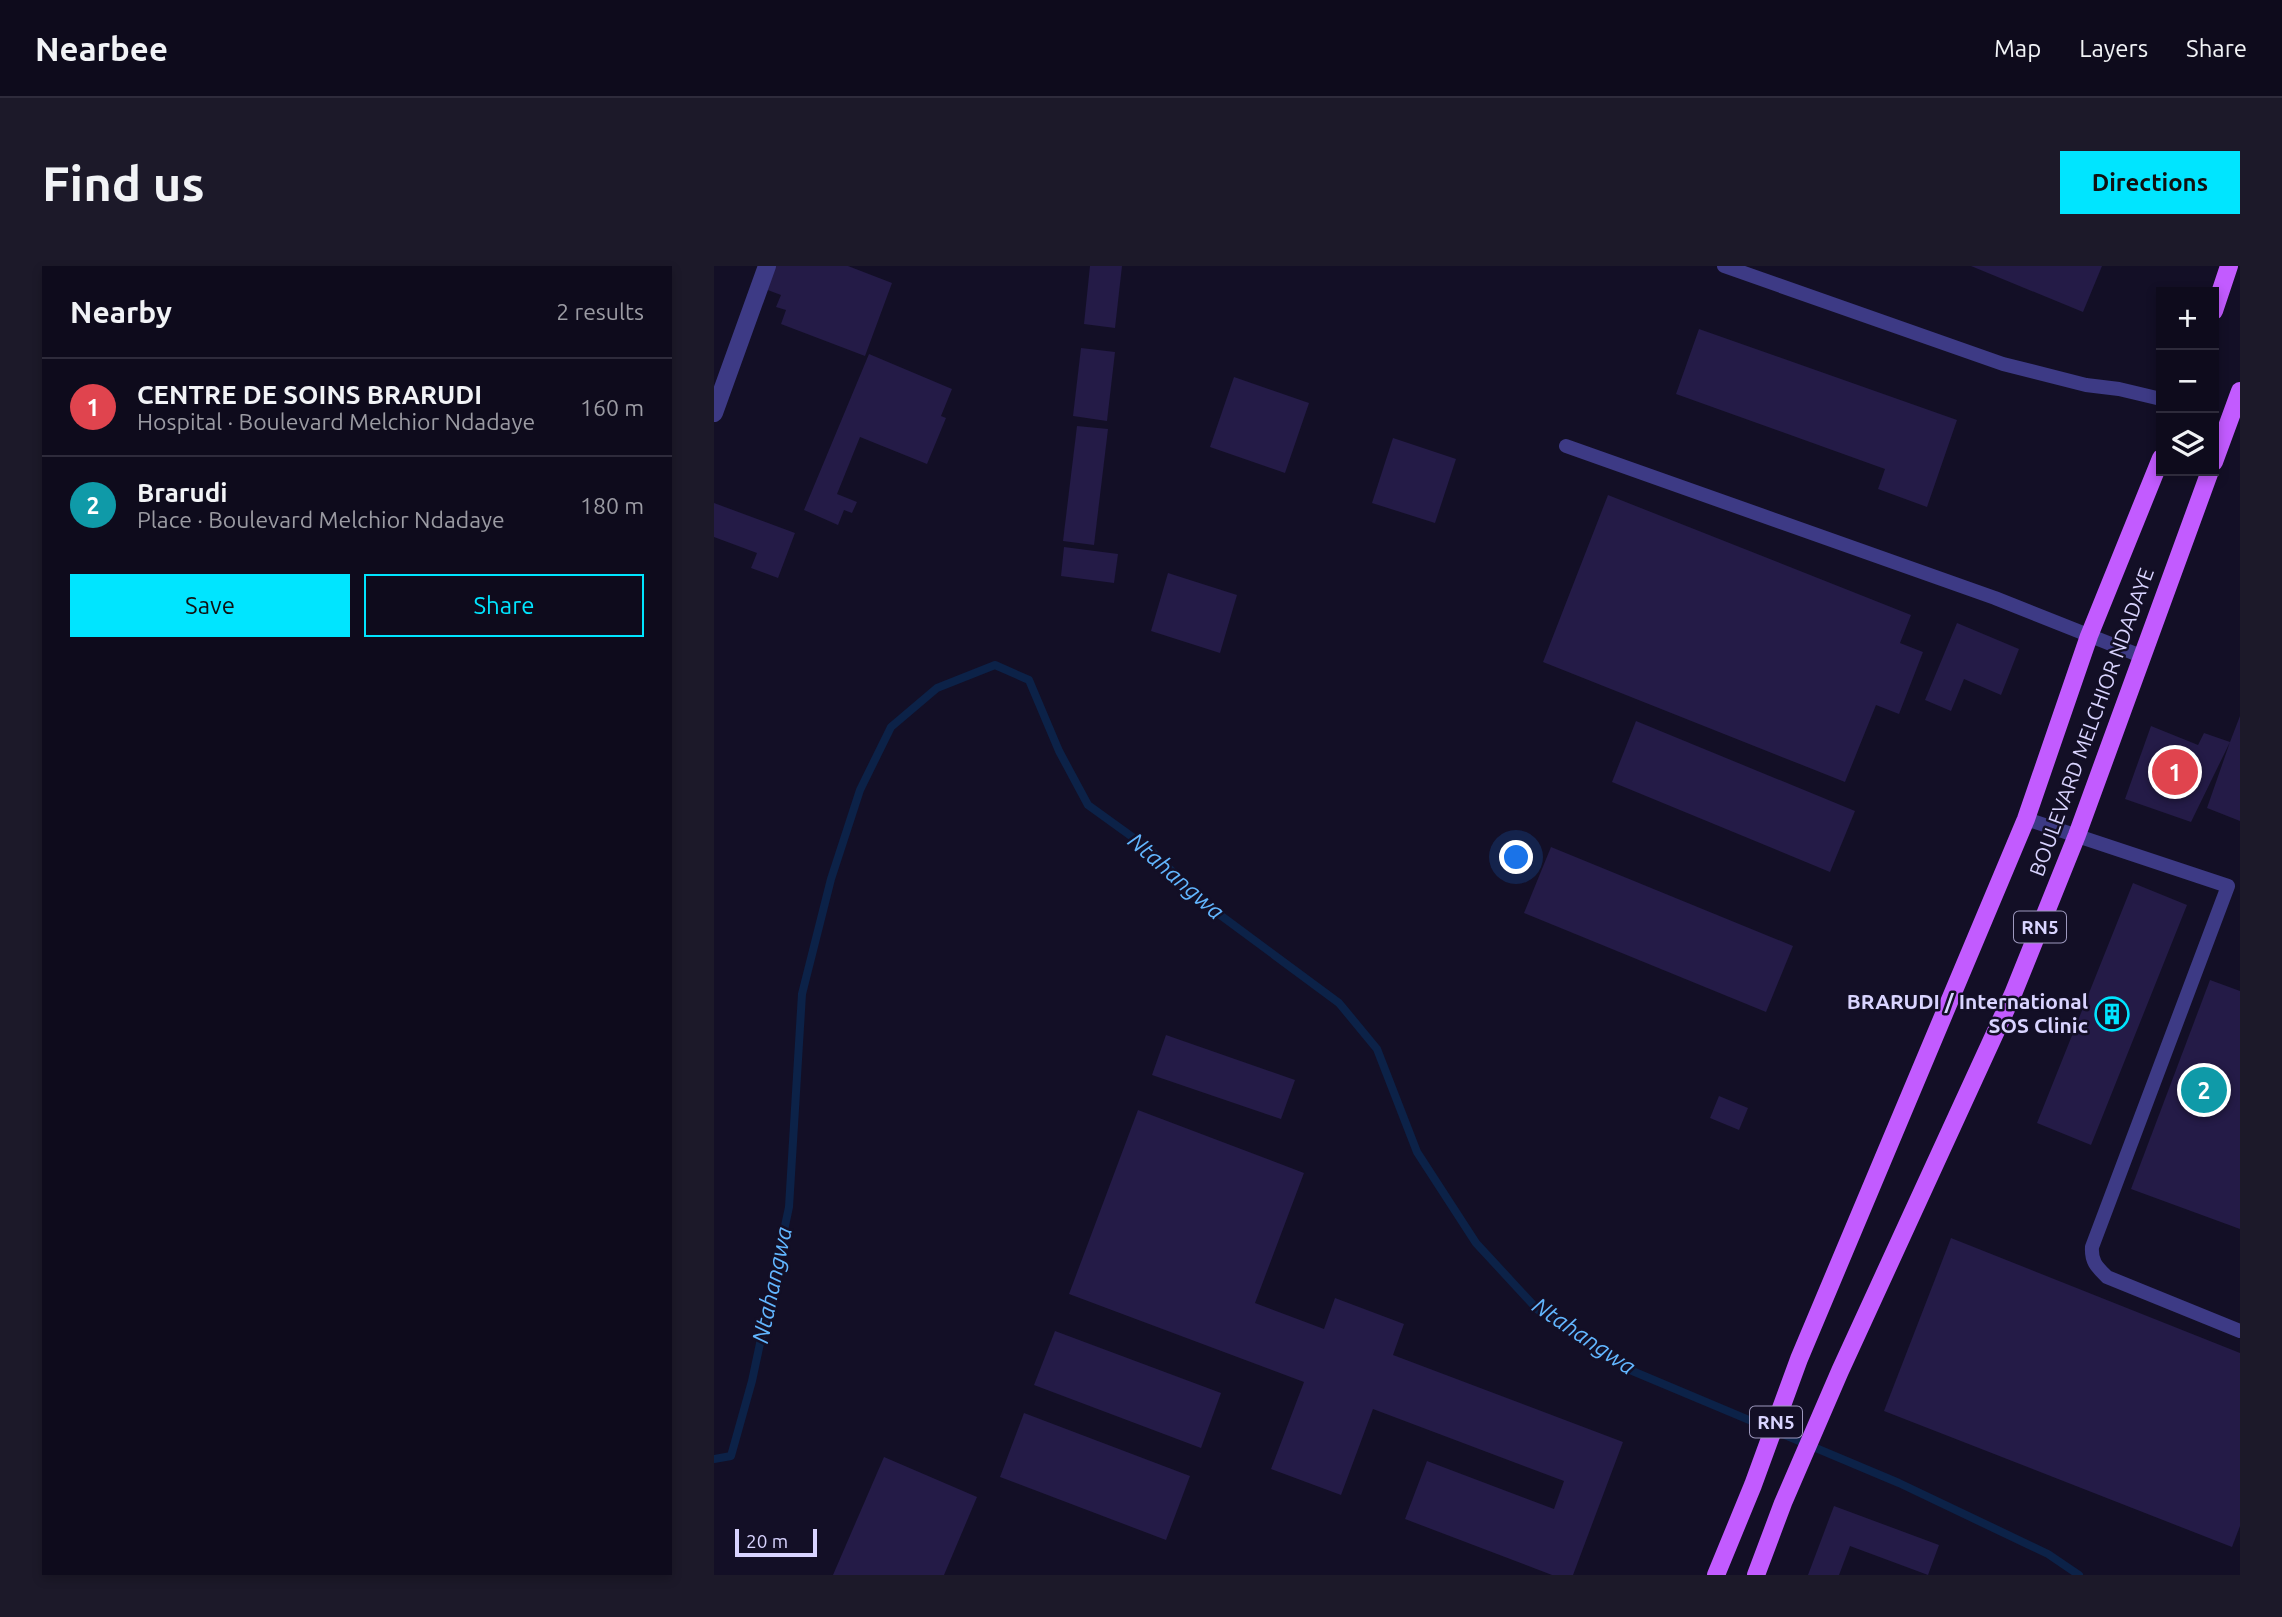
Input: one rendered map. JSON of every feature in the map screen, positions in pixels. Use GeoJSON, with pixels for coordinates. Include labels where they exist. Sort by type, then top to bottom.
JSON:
{"type":"FeatureCollection","features":[{"type":"Feature","properties":{"kind":"main road"},"geometry":{"type":"LineString","coordinates":[[2219,295],[2228,266]]}},
{"type":"Feature","properties":{"kind":"main road"},"geometry":{"type":"LineString","coordinates":[[2219,448],[2240,391]]}},
{"type":"Feature","properties":{"kind":"main road","name":"BOULEVARD MELCHIOR NDADAYE"},"geometry":{"type":"LineString","coordinates":[[1716,1575],[1753,1485],[1799,1359],[2026,819],[2089,636],[2156,470]]}},
{"type":"Feature","properties":{"kind":"main road","name":"BOULEVARD MELCHIOR NDADAYE"},"geometry":{"type":"LineString","coordinates":[[1756,1575],[1783,1503],[1840,1371],[2013,994],[2077,835],[2208,476]]}},
{"type":"Feature","properties":{"kind":"street"},"geometry":{"type":"LineString","coordinates":[[714,413],[767,266]]}},
{"type":"Feature","properties":{"kind":"lane"},"geometry":{"type":"LineString","coordinates":[[1724,266],[2003,364],[2086,385],[2119,388],[2156,397]]}},
{"type":"Feature","properties":{"kind":"lane"},"geometry":{"type":"LineString","coordinates":[[1566,446],[1995,598],[2141,656]]}},
{"type":"Feature","properties":{"kind":"lane"},"geometry":{"type":"LineString","coordinates":[[2026,819],[2234,888],[2092,1247],[2091,1256],[2094,1265],[2107,1277],[2240,1331]]}},
{"type":"Feature","properties":{"kind":"building"},"geometry":{"type":"Polygon","coordinates":[[[774,266],[848,266],[892,283],[865,356],[781,324],[786,310],[776,307],[781,295],[765,289],[774,266]]]}},
{"type":"Feature","properties":{"kind":"building"},"geometry":{"type":"Polygon","coordinates":[[[1090,266],[1122,266],[1115,328],[1084,324],[1090,266]]]}},
{"type":"Feature","properties":{"kind":"building"},"geometry":{"type":"Polygon","coordinates":[[[1971,266],[2102,266],[2083,312],[1971,266]]]}},
{"type":"Feature","properties":{"kind":"building"},"geometry":{"type":"Polygon","coordinates":[[[1699,329],[1957,420],[1927,507],[1878,489],[1885,469],[1676,394],[1699,329]]]}},
{"type":"Feature","properties":{"kind":"building"},"geometry":{"type":"Polygon","coordinates":[[[1081,348],[1115,352],[1107,421],[1073,416],[1081,348]]]}},
{"type":"Feature","properties":{"kind":"building"},"geometry":{"type":"Polygon","coordinates":[[[869,354],[952,389],[941,416],[946,418],[927,464],[860,437],[837,494],[857,502],[852,513],[844,510],[838,525],[804,510],[869,354]]]}},
{"type":"Feature","properties":{"kind":"building"},"geometry":{"type":"Polygon","coordinates":[[[1234,377],[1309,403],[1285,473],[1210,447],[1234,377]]]}},
{"type":"Feature","properties":{"kind":"building"},"geometry":{"type":"Polygon","coordinates":[[[1077,426],[1108,429],[1094,545],[1063,541],[1077,426]]]}},
{"type":"Feature","properties":{"kind":"building"},"geometry":{"type":"Polygon","coordinates":[[[1393,438],[1456,459],[1435,523],[1372,503],[1393,438]]]}},
{"type":"Feature","properties":{"kind":"building"},"geometry":{"type":"Polygon","coordinates":[[[1608,495],[1911,615],[1900,643],[1923,652],[1899,714],[1876,705],[1845,782],[1543,662],[1608,495]]]}},
{"type":"Feature","properties":{"kind":"building"},"geometry":{"type":"Polygon","coordinates":[[[714,503],[795,533],[778,578],[751,568],[757,553],[714,537],[714,503]]]}},
{"type":"Feature","properties":{"kind":"building"},"geometry":{"type":"Polygon","coordinates":[[[1064,547],[1118,554],[1114,583],[1061,576],[1064,547]]]}},
{"type":"Feature","properties":{"kind":"building"},"geometry":{"type":"Polygon","coordinates":[[[1168,573],[1237,595],[1220,653],[1151,631],[1168,573]]]}},
{"type":"Feature","properties":{"kind":"building"},"geometry":{"type":"Polygon","coordinates":[[[1957,623],[2019,649],[2001,695],[1964,679],[1951,711],[1925,700],[1957,623]]]}},
{"type":"Feature","properties":{"kind":"building"},"geometry":{"type":"Polygon","coordinates":[[[2240,716],[2240,821],[2207,808],[2240,716]]]}},
{"type":"Feature","properties":{"kind":"building"},"geometry":{"type":"Polygon","coordinates":[[[1636,721],[1855,811],[1830,872],[1612,782],[1636,721]]]}},
{"type":"Feature","properties":{"kind":"building"},"geometry":{"type":"Polygon","coordinates":[[[2151,726],[2198,745],[2204,733],[2230,742],[2191,822],[2125,799],[2151,726]]]}},
{"type":"Feature","properties":{"kind":"building"},"geometry":{"type":"Polygon","coordinates":[[[1551,847],[1793,946],[1766,1012],[1524,913],[1551,847]]]}},
{"type":"Feature","properties":{"kind":"building","name":"BRARUDI / International SOS Clinic"},"geometry":{"type":"Polygon","coordinates":[[[2133,883],[2187,905],[2091,1145],[2037,1123],[2133,883]]]}},
{"type":"Feature","properties":{"kind":"building"},"geometry":{"type":"Polygon","coordinates":[[[2210,980],[2240,991],[2240,1229],[2131,1189],[2210,980]]]}},
{"type":"Feature","properties":{"kind":"building"},"geometry":{"type":"Polygon","coordinates":[[[1166,1035],[1295,1080],[1281,1119],[1152,1075],[1166,1035]]]}},
{"type":"Feature","properties":{"kind":"building"},"geometry":{"type":"Polygon","coordinates":[[[1719,1096],[1748,1108],[1739,1130],[1710,1118],[1719,1096]]]}},
{"type":"Feature","properties":{"kind":"building"},"geometry":{"type":"Polygon","coordinates":[[[1138,1110],[1304,1173],[1255,1303],[1324,1329],[1335,1298],[1404,1324],[1393,1355],[1623,1442],[1573,1575],[1552,1575],[1405,1519],[1427,1461],[1554,1509],[1564,1481],[1373,1409],[1341,1495],[1271,1469],[1304,1382],[1069,1294],[1138,1110]]]}},
{"type":"Feature","properties":{"kind":"building"},"geometry":{"type":"Polygon","coordinates":[[[1951,1238],[2240,1353],[2240,1526],[2232,1547],[1884,1411],[1951,1238]]]}},
{"type":"Feature","properties":{"kind":"building"},"geometry":{"type":"Polygon","coordinates":[[[1055,1331],[1221,1393],[1201,1448],[1034,1385],[1055,1331]]]}},
{"type":"Feature","properties":{"kind":"building"},"geometry":{"type":"Polygon","coordinates":[[[1024,1413],[1190,1476],[1166,1540],[1000,1477],[1024,1413]]]}},
{"type":"Feature","properties":{"kind":"building"},"geometry":{"type":"Polygon","coordinates":[[[884,1457],[977,1497],[944,1575],[833,1575],[884,1457]]]}},
{"type":"Feature","properties":{"kind":"building"},"geometry":{"type":"Polygon","coordinates":[[[1834,1506],[1939,1545],[1928,1575],[1850,1546],[1839,1575],[1808,1575],[1834,1506]]]}},
{"type":"Feature","properties":{"kind":"waterway","name":"Ntahangwa"},"geometry":{"type":"LineString","coordinates":[[714,1459],[731,1456],[752,1381],[789,1207],[802,994],[831,879],[860,790],[891,727],[937,688],[995,665],[1029,680],[1059,751],[1088,805],[1149,849],[1208,906],[1339,1003],[1377,1049],[1417,1152],[1476,1243],[1538,1310],[1630,1370],[1899,1483],[2048,1554],[2079,1575]]}},
{"type":"Feature","properties":{"kind":"place","name":"CENTRE DE SOINS BRARUDI"},"geometry":{"type":"Point","coordinates":[2175,772]}},
{"type":"Feature","properties":{"kind":"place","name":"BRARUDI / International SOS Clinic"},"geometry":{"type":"Point","coordinates":[2112,1014]}},
{"type":"Feature","properties":{"kind":"place","name":"Brarudi"},"geometry":{"type":"Point","coordinates":[2204,1090]}}]}
